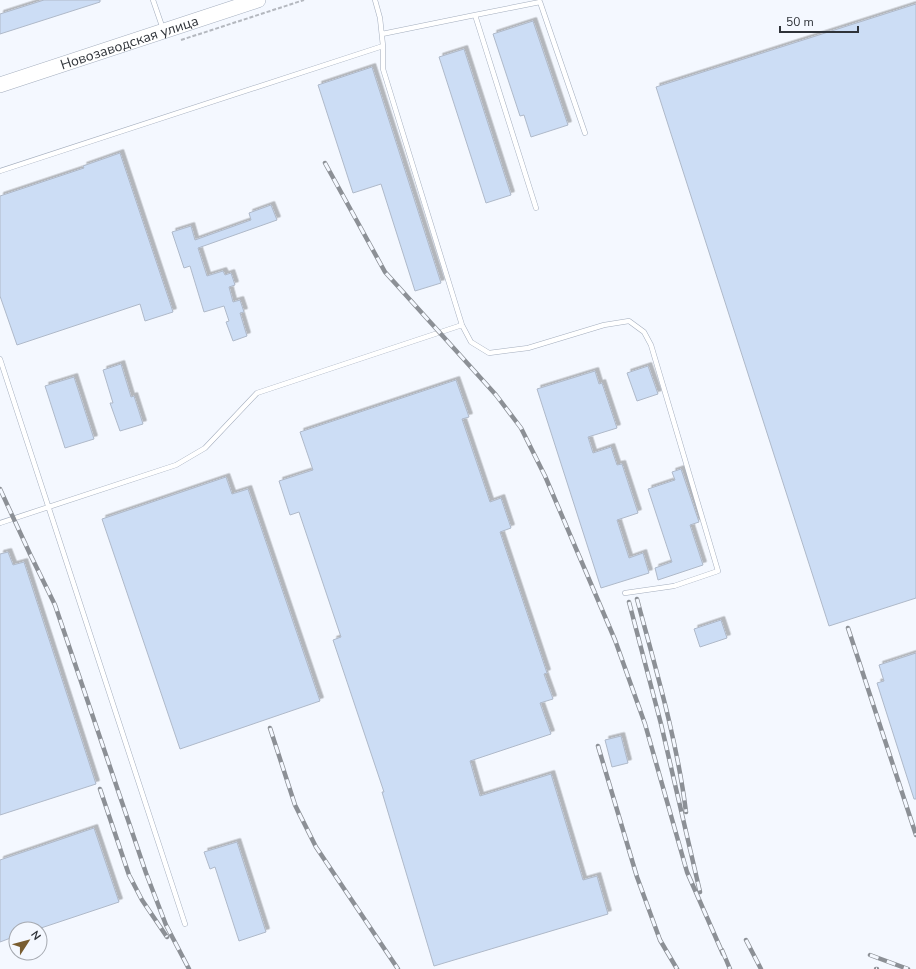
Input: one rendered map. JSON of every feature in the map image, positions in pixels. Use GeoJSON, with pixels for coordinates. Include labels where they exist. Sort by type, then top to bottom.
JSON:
{"type":"FeatureCollection","features":[{"type":"Feature","properties":{"kind":"main road","name":"Новозаводская улица"},"geometry":{"type":"LineString","coordinates":[[0,85],[258,0]]}},
{"type":"Feature","properties":{"kind":"lane"},"geometry":{"type":"LineString","coordinates":[[153,0],[164,31]]}},
{"type":"Feature","properties":{"kind":"lane"},"geometry":{"type":"LineString","coordinates":[[375,0],[380,18],[382,34],[383,69],[462,325],[471,342],[489,353],[528,348],[604,325],[629,321],[644,332],[651,345],[718,571],[674,586],[626,593]]}},
{"type":"Feature","properties":{"kind":"lane"},"geometry":{"type":"LineString","coordinates":[[382,34],[540,2],[585,133]]}},
{"type":"Feature","properties":{"kind":"lane"},"geometry":{"type":"LineString","coordinates":[[476,15],[536,208]]}},
{"type":"Feature","properties":{"kind":"lane"},"geometry":{"type":"LineString","coordinates":[[0,171],[383,46]]}},
{"type":"Feature","properties":{"kind":"lane"},"geometry":{"type":"LineString","coordinates":[[0,523],[176,466],[205,448],[257,392],[462,325]]}},
{"type":"Feature","properties":{"kind":"lane"},"geometry":{"type":"LineString","coordinates":[[0,359],[185,924]]}},
{"type":"Feature","properties":{"kind":"building"},"geometry":{"type":"Polygon","coordinates":[[[44,0],[100,0],[100,2],[0,34],[0,14],[44,0]]]}},
{"type":"Feature","properties":{"kind":"building"},"geometry":{"type":"Polygon","coordinates":[[[916,4],[916,598],[829,626],[656,87],[916,4]]]}},
{"type":"Feature","properties":{"kind":"building"},"geometry":{"type":"Polygon","coordinates":[[[533,21],[568,125],[531,137],[524,115],[520,116],[493,34],[533,21]]]}},
{"type":"Feature","properties":{"kind":"building"},"geometry":{"type":"Polygon","coordinates":[[[464,49],[511,195],[486,203],[439,57],[464,49]]]}},
{"type":"Feature","properties":{"kind":"building"},"geometry":{"type":"Polygon","coordinates":[[[372,67],[441,283],[415,291],[381,184],[353,193],[318,85],[372,67]]]}},
{"type":"Feature","properties":{"kind":"building"},"geometry":{"type":"Polygon","coordinates":[[[120,153],[173,312],[145,321],[140,304],[17,345],[0,296],[0,196],[84,168],[83,166],[120,153]]]}},
{"type":"Feature","properties":{"kind":"building"},"geometry":{"type":"Polygon","coordinates":[[[271,205],[277,220],[198,248],[207,276],[223,271],[225,275],[231,273],[235,285],[229,287],[233,302],[240,300],[244,312],[240,313],[247,336],[233,341],[226,322],[229,321],[224,306],[204,312],[190,266],[184,268],[172,232],[191,226],[195,240],[251,220],[249,213],[271,205]]]}},
{"type":"Feature","properties":{"kind":"building"},"geometry":{"type":"Polygon","coordinates":[[[121,364],[131,397],[134,396],[143,424],[120,431],[110,403],[113,403],[103,370],[121,364]]]}},
{"type":"Feature","properties":{"kind":"building"},"geometry":{"type":"Polygon","coordinates":[[[648,366],[658,394],[637,401],[627,373],[648,366]]]}},
{"type":"Feature","properties":{"kind":"building"},"geometry":{"type":"Polygon","coordinates":[[[595,371],[599,384],[602,383],[617,428],[588,437],[593,453],[611,447],[617,465],[622,464],[638,513],[617,520],[629,558],[643,553],[649,573],[601,588],[537,389],[595,371]]]}},
{"type":"Feature","properties":{"kind":"building"},"geometry":{"type":"Polygon","coordinates":[[[74,377],[94,439],[65,448],[45,386],[74,377]]]}},
{"type":"Feature","properties":{"kind":"building"},"geometry":{"type":"Polygon","coordinates":[[[456,380],[469,417],[462,419],[490,502],[501,498],[511,528],[500,532],[547,673],[544,674],[553,699],[540,703],[551,734],[470,761],[480,796],[551,774],[583,880],[597,876],[608,914],[434,966],[382,792],[384,792],[333,640],[341,637],[299,512],[290,515],[279,481],[313,470],[300,432],[456,380]]]}},
{"type":"Feature","properties":{"kind":"building"},"geometry":{"type":"Polygon","coordinates":[[[681,469],[699,522],[690,525],[703,565],[658,580],[655,568],[672,562],[648,489],[675,480],[672,472],[681,469]]]}},
{"type":"Feature","properties":{"kind":"building"},"geometry":{"type":"Polygon","coordinates":[[[226,477],[232,494],[248,489],[320,701],[180,749],[102,519],[226,477]]]}},
{"type":"Feature","properties":{"kind":"building"},"geometry":{"type":"Polygon","coordinates":[[[8,552],[13,565],[24,562],[96,784],[0,815],[0,554],[8,552]]]}},
{"type":"Feature","properties":{"kind":"building"},"geometry":{"type":"Polygon","coordinates":[[[721,620],[727,638],[700,647],[694,629],[721,620]]]}},
{"type":"Feature","properties":{"kind":"building"},"geometry":{"type":"Polygon","coordinates":[[[916,653],[916,799],[914,799],[877,683],[884,681],[879,665],[916,653]]]}},
{"type":"Feature","properties":{"kind":"building"},"geometry":{"type":"Polygon","coordinates":[[[621,736],[628,763],[612,767],[605,740],[621,736]]]}},
{"type":"Feature","properties":{"kind":"building"},"geometry":{"type":"Polygon","coordinates":[[[94,828],[119,902],[48,926],[48,921],[8,921],[8,939],[0,942],[0,860],[94,828]]]}},
{"type":"Feature","properties":{"kind":"building"},"geometry":{"type":"Polygon","coordinates":[[[237,842],[266,932],[239,941],[215,867],[210,869],[204,852],[237,842]]]}},
{"type":"Feature","properties":{"kind":"railway"},"geometry":{"type":"LineString","coordinates":[[325,163],[385,272],[496,395],[521,428],[545,476],[615,640],[645,724],[687,872],[723,954]]}},
{"type":"Feature","properties":{"kind":"railway"},"geometry":{"type":"LineString","coordinates":[[0,489],[55,605],[146,873],[166,925],[189,969]]}},
{"type":"Feature","properties":{"kind":"railway"},"geometry":{"type":"LineString","coordinates":[[637,599],[672,732],[686,812]]}},
{"type":"Feature","properties":{"kind":"railway"},"geometry":{"type":"LineString","coordinates":[[629,602],[661,724],[700,892]]}},
{"type":"Feature","properties":{"kind":"railway"},"geometry":{"type":"LineString","coordinates":[[848,628],[916,835]]}},
{"type":"Feature","properties":{"kind":"railway"},"geometry":{"type":"LineString","coordinates":[[270,728],[295,805],[316,847],[398,969]]}},
{"type":"Feature","properties":{"kind":"railway"},"geometry":{"type":"LineString","coordinates":[[598,746],[637,877],[660,940],[677,969]]}},
{"type":"Feature","properties":{"kind":"railway"},"geometry":{"type":"LineString","coordinates":[[100,789],[129,875],[142,900],[167,937]]}},
{"type":"Feature","properties":{"kind":"railway"},"geometry":{"type":"LineString","coordinates":[[746,940],[761,969]]}},
{"type":"Feature","properties":{"kind":"railway"},"geometry":{"type":"LineString","coordinates":[[722,950],[730,969]]}},
{"type":"Feature","properties":{"kind":"railway"},"geometry":{"type":"LineString","coordinates":[[870,955],[908,969]]}}]}
